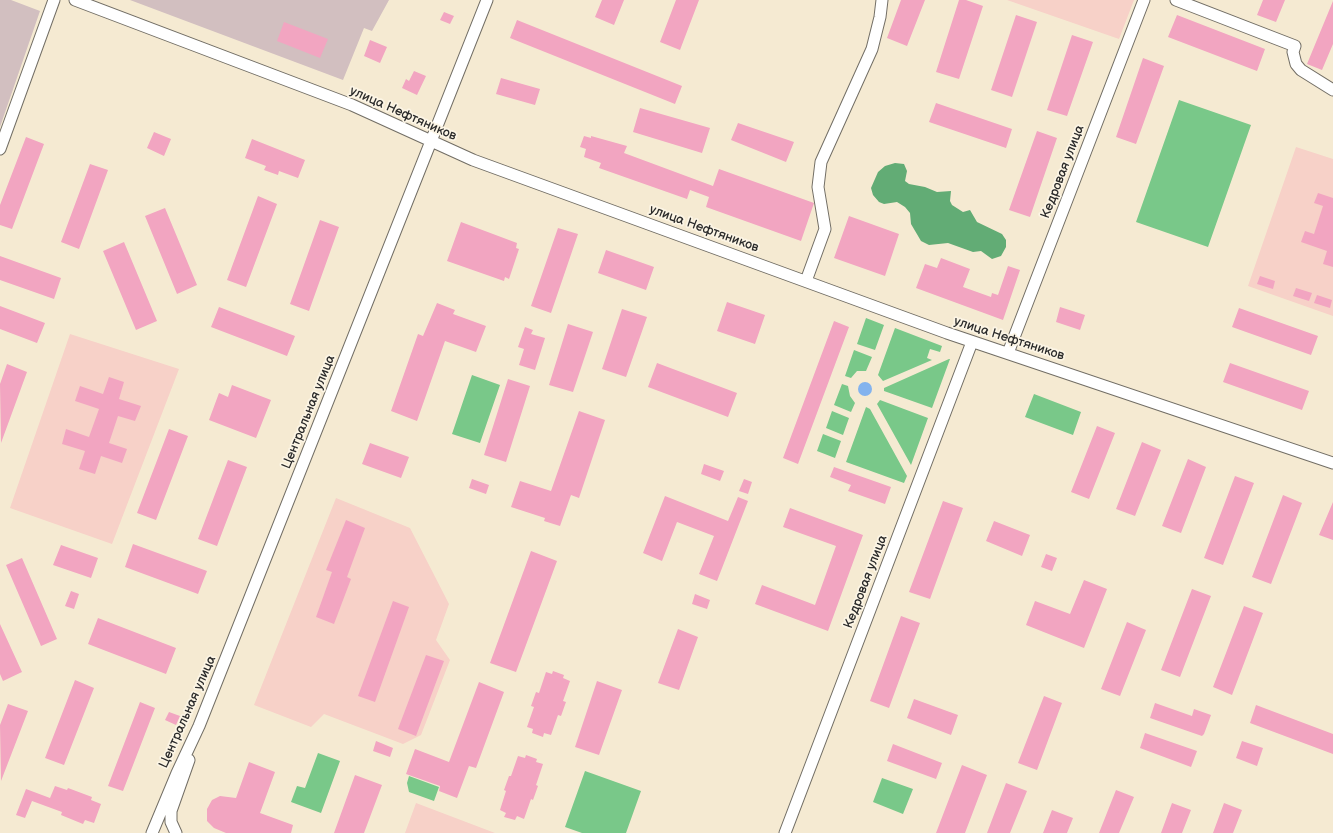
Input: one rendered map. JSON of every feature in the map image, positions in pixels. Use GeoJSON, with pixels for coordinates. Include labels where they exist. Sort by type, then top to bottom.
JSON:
{"type":"FeatureCollection","features":[{"type":"Feature","properties":{"kind":"street"},"geometry":{"type":"LineString","coordinates":[[0,149],[54,0]]}},
{"type":"Feature","properties":{"kind":"street","name":"улица Нефтяников"},"geometry":{"type":"LineString","coordinates":[[75,0],[352,105],[473,160],[972,342],[1333,463]]}},
{"type":"Feature","properties":{"kind":"street","name":"Центральная улица"},"geometry":{"type":"LineString","coordinates":[[152,833],[177,773],[196,736],[487,0]]}},
{"type":"Feature","properties":{"kind":"street"},"geometry":{"type":"LineString","coordinates":[[806,281],[825,230],[818,187],[821,162],[872,49],[880,17],[882,0]]}},
{"type":"Feature","properties":{"kind":"street","name":"Кедровая улица"},"geometry":{"type":"LineString","coordinates":[[1008,353],[1144,0]]}},
{"type":"Feature","properties":{"kind":"street"},"geometry":{"type":"LineString","coordinates":[[1176,0],[1295,46],[1293,52],[1296,64],[1301,70],[1333,90]]}},
{"type":"Feature","properties":{"kind":"street","name":"Кедровая улица"},"geometry":{"type":"LineString","coordinates":[[785,833],[972,342]]}},
{"type":"Feature","properties":{"kind":"street"},"geometry":{"type":"LineString","coordinates":[[176,833],[171,822],[172,811],[196,736]]}},
{"type":"Feature","properties":{"kind":"shaded area"},"geometry":{"type":"Polygon","coordinates":[[[0,0],[11,0],[40,11],[0,127],[0,0]]]}},
{"type":"Feature","properties":{"kind":"shaded area"},"geometry":{"type":"Polygon","coordinates":[[[130,0],[389,0],[372,31],[364,28],[343,80],[130,0]]]}},
{"type":"Feature","properties":{"kind":"shaded area"},"geometry":{"type":"Polygon","coordinates":[[[1007,0],[1134,0],[1119,39],[1007,0]]]}},
{"type":"Feature","properties":{"kind":"shaded area"},"geometry":{"type":"Polygon","coordinates":[[[1296,147],[1333,159],[1333,316],[1248,286],[1296,147]]]}},
{"type":"Feature","properties":{"kind":"shaded area"},"geometry":{"type":"Polygon","coordinates":[[[70,334],[179,369],[112,544],[10,508],[70,334]]]}},
{"type":"Feature","properties":{"kind":"shaded area"},"geometry":{"type":"Polygon","coordinates":[[[336,498],[410,528],[449,604],[436,640],[450,660],[421,735],[403,744],[324,714],[311,727],[254,705],[336,498]]]}},
{"type":"Feature","properties":{"kind":"shaded area"},"geometry":{"type":"Polygon","coordinates":[[[416,803],[495,833],[405,833],[416,803]]]}},
{"type":"Feature","properties":{"kind":"green space"},"geometry":{"type":"Polygon","coordinates":[[[1179,100],[1251,125],[1208,247],[1136,222],[1179,100]]]}},
{"type":"Feature","properties":{"kind":"green space"},"geometry":{"type":"Polygon","coordinates":[[[895,163],[904,164],[907,171],[905,181],[909,184],[925,187],[937,192],[951,191],[950,201],[952,205],[963,212],[970,210],[977,222],[1002,234],[1006,240],[1006,247],[1001,256],[992,259],[981,251],[973,252],[948,243],[929,245],[921,241],[911,224],[910,213],[905,207],[897,202],[884,204],[879,202],[873,195],[871,188],[878,172],[885,166],[895,163]]]}},
{"type":"Feature","properties":{"kind":"green space"},"geometry":{"type":"Polygon","coordinates":[[[866,318],[884,325],[875,350],[857,344],[866,318]]]}},
{"type":"Feature","properties":{"kind":"green space"},"geometry":{"type":"Polygon","coordinates":[[[895,328],[942,346],[940,352],[930,349],[927,358],[932,360],[883,381],[878,375],[895,328]]]}},
{"type":"Feature","properties":{"kind":"green space"},"geometry":{"type":"Polygon","coordinates":[[[854,350],[872,357],[866,371],[857,371],[851,378],[845,376],[854,350]]]}},
{"type":"Feature","properties":{"kind":"green space"},"geometry":{"type":"Polygon","coordinates":[[[949,359],[932,408],[884,391],[884,388],[949,359]]]}},
{"type":"Feature","properties":{"kind":"green space"},"geometry":{"type":"Polygon","coordinates":[[[472,375],[500,385],[480,443],[452,434],[472,375]]]}},
{"type":"Feature","properties":{"kind":"green space"},"geometry":{"type":"Polygon","coordinates":[[[842,384],[848,386],[850,396],[855,403],[851,412],[834,405],[842,384]]]}},
{"type":"Feature","properties":{"kind":"green space"},"geometry":{"type":"Polygon","coordinates":[[[1034,394],[1081,412],[1073,435],[1025,417],[1034,394]]]}},
{"type":"Feature","properties":{"kind":"green space"},"geometry":{"type":"Polygon","coordinates":[[[880,400],[928,418],[911,465],[877,404],[880,400]]]}},
{"type":"Feature","properties":{"kind":"green space"},"geometry":{"type":"Polygon","coordinates":[[[866,407],[870,409],[907,476],[904,483],[846,462],[866,407]]]}},
{"type":"Feature","properties":{"kind":"green space"},"geometry":{"type":"Polygon","coordinates":[[[832,411],[849,418],[843,435],[826,428],[832,411]]]}},
{"type":"Feature","properties":{"kind":"green space"},"geometry":{"type":"Polygon","coordinates":[[[823,434],[841,441],[835,458],[817,451],[823,434]]]}},
{"type":"Feature","properties":{"kind":"green space"},"geometry":{"type":"Polygon","coordinates":[[[318,753],[340,761],[321,813],[291,802],[297,786],[305,788],[318,753]]]}},
{"type":"Feature","properties":{"kind":"green space"},"geometry":{"type":"Polygon","coordinates":[[[585,771],[641,791],[626,833],[582,833],[565,827],[585,771]]]}},
{"type":"Feature","properties":{"kind":"green space"},"geometry":{"type":"Polygon","coordinates":[[[409,776],[439,787],[434,801],[409,792],[407,783],[409,776]]]}},
{"type":"Feature","properties":{"kind":"green space"},"geometry":{"type":"Polygon","coordinates":[[[882,778],[913,789],[903,814],[873,802],[882,778]]]}},
{"type":"Feature","properties":{"kind":"water"},"geometry":{"type":"Polygon","coordinates":[[[865,382],[870,384],[872,389],[870,394],[865,396],[860,394],[858,389],[860,384],[865,382]]]}},
{"type":"Feature","properties":{"kind":"building"},"geometry":{"type":"Polygon","coordinates":[[[602,0],[624,0],[614,25],[595,17],[602,0]]]}},
{"type":"Feature","properties":{"kind":"building"},"geometry":{"type":"Polygon","coordinates":[[[676,0],[699,0],[680,50],[660,42],[676,0]]]}},
{"type":"Feature","properties":{"kind":"building"},"geometry":{"type":"Polygon","coordinates":[[[901,0],[925,0],[907,46],[887,38],[901,0]]]}},
{"type":"Feature","properties":{"kind":"building"},"geometry":{"type":"Polygon","coordinates":[[[959,0],[966,0],[983,6],[959,79],[936,72],[959,0]]]}},
{"type":"Feature","properties":{"kind":"building"},"geometry":{"type":"Polygon","coordinates":[[[1263,0],[1285,0],[1276,22],[1257,15],[1263,0]]]}},
{"type":"Feature","properties":{"kind":"building"},"geometry":{"type":"Polygon","coordinates":[[[1333,1],[1333,44],[1322,70],[1307,64],[1333,1]]]}},
{"type":"Feature","properties":{"kind":"building"},"geometry":{"type":"Polygon","coordinates":[[[444,12],[454,16],[450,24],[440,20],[444,12]]]}},
{"type":"Feature","properties":{"kind":"building"},"geometry":{"type":"Polygon","coordinates":[[[1016,15],[1037,22],[1012,97],[991,90],[1016,15]]]}},
{"type":"Feature","properties":{"kind":"building"},"geometry":{"type":"Polygon","coordinates":[[[1177,15],[1265,49],[1257,71],[1168,37],[1177,15]]]}},
{"type":"Feature","properties":{"kind":"building"},"geometry":{"type":"Polygon","coordinates":[[[517,20],[682,86],[675,104],[510,38],[517,20]]]}},
{"type":"Feature","properties":{"kind":"building"},"geometry":{"type":"Polygon","coordinates":[[[284,22],[328,39],[320,58],[277,41],[284,22]]]}},
{"type":"Feature","properties":{"kind":"building"},"geometry":{"type":"Polygon","coordinates":[[[1072,35],[1093,42],[1067,116],[1047,110],[1072,35]]]}},
{"type":"Feature","properties":{"kind":"building"},"geometry":{"type":"Polygon","coordinates":[[[370,40],[387,47],[380,63],[364,56],[370,40]]]}},
{"type":"Feature","properties":{"kind":"building"},"geometry":{"type":"Polygon","coordinates":[[[1143,58],[1164,66],[1136,144],[1116,137],[1143,58]]]}},
{"type":"Feature","properties":{"kind":"building"},"geometry":{"type":"Polygon","coordinates":[[[414,71],[426,76],[417,95],[402,88],[406,79],[409,81],[414,71]]]}},
{"type":"Feature","properties":{"kind":"building"},"geometry":{"type":"Polygon","coordinates":[[[501,78],[540,89],[535,105],[496,94],[501,78]]]}},
{"type":"Feature","properties":{"kind":"building"},"geometry":{"type":"Polygon","coordinates":[[[936,103],[1012,129],[1006,148],[929,122],[936,103]]]}},
{"type":"Feature","properties":{"kind":"building"},"geometry":{"type":"Polygon","coordinates":[[[640,108],[710,128],[702,153],[633,132],[640,108]]]}},
{"type":"Feature","properties":{"kind":"building"},"geometry":{"type":"Polygon","coordinates":[[[738,123],[794,142],[786,162],[731,140],[738,123]]]}},
{"type":"Feature","properties":{"kind":"building"},"geometry":{"type":"Polygon","coordinates":[[[1037,131],[1057,138],[1030,217],[1009,210],[1037,131]]]}},
{"type":"Feature","properties":{"kind":"building"},"geometry":{"type":"Polygon","coordinates":[[[154,132],[171,139],[164,156],[147,148],[154,132]]]}},
{"type":"Feature","properties":{"kind":"building"},"geometry":{"type":"Polygon","coordinates":[[[584,136],[591,138],[591,136],[627,146],[624,153],[713,186],[719,169],[814,203],[801,241],[706,207],[709,197],[690,190],[687,199],[599,168],[601,163],[584,157],[586,149],[580,147],[584,136]]]}},
{"type":"Feature","properties":{"kind":"building"},"geometry":{"type":"Polygon","coordinates":[[[26,137],[44,144],[12,229],[0,225],[0,205],[26,137]]]}},
{"type":"Feature","properties":{"kind":"building"},"geometry":{"type":"Polygon","coordinates":[[[252,139],[305,160],[298,178],[279,171],[278,175],[264,170],[266,166],[245,158],[252,139]]]}},
{"type":"Feature","properties":{"kind":"building"},"geometry":{"type":"Polygon","coordinates":[[[90,164],[108,170],[79,249],[61,242],[90,164]]]}},
{"type":"Feature","properties":{"kind":"building"},"geometry":{"type":"Polygon","coordinates":[[[1318,193],[1333,198],[1333,267],[1323,264],[1327,251],[1301,242],[1305,231],[1314,234],[1323,206],[1314,203],[1318,193]]]}},
{"type":"Feature","properties":{"kind":"building"},"geometry":{"type":"Polygon","coordinates":[[[258,196],[277,204],[246,287],[227,280],[258,196]]]}},
{"type":"Feature","properties":{"kind":"building"},"geometry":{"type":"Polygon","coordinates":[[[165,208],[197,285],[177,294],[145,216],[165,208]]]}},
{"type":"Feature","properties":{"kind":"building"},"geometry":{"type":"Polygon","coordinates":[[[849,216],[899,234],[885,276],[834,258],[849,216]]]}},
{"type":"Feature","properties":{"kind":"building"},"geometry":{"type":"Polygon","coordinates":[[[320,220],[339,227],[309,311],[290,304],[320,220]]]}},
{"type":"Feature","properties":{"kind":"building"},"geometry":{"type":"Polygon","coordinates":[[[461,222],[517,243],[516,248],[519,249],[509,279],[505,277],[504,281],[447,261],[461,222]]]}},
{"type":"Feature","properties":{"kind":"building"},"geometry":{"type":"Polygon","coordinates":[[[558,228],[578,234],[551,313],[531,306],[558,228]]]}},
{"type":"Feature","properties":{"kind":"building"},"geometry":{"type":"Polygon","coordinates":[[[124,242],[157,321],[136,330],[103,251],[124,242]]]}},
{"type":"Feature","properties":{"kind":"building"},"geometry":{"type":"Polygon","coordinates":[[[606,250],[654,267],[646,290],[598,273],[606,250]]]}},
{"type":"Feature","properties":{"kind":"building"},"geometry":{"type":"Polygon","coordinates":[[[0,256],[61,278],[54,299],[0,280],[0,256]]]}},
{"type":"Feature","properties":{"kind":"building"},"geometry":{"type":"Polygon","coordinates":[[[941,258],[970,269],[963,287],[991,297],[992,293],[998,295],[1008,266],[1020,270],[1003,320],[916,288],[925,264],[937,268],[941,258]]]}},
{"type":"Feature","properties":{"kind":"building"},"geometry":{"type":"Polygon","coordinates":[[[1260,276],[1275,281],[1273,289],[1257,284],[1260,276]]]}},
{"type":"Feature","properties":{"kind":"building"},"geometry":{"type":"Polygon","coordinates":[[[1296,288],[1312,293],[1309,301],[1293,296],[1296,288]]]}},
{"type":"Feature","properties":{"kind":"building"},"geometry":{"type":"Polygon","coordinates":[[[1317,295],[1332,300],[1330,308],[1314,303],[1317,295]]]}},
{"type":"Feature","properties":{"kind":"building"},"geometry":{"type":"Polygon","coordinates":[[[727,302],[765,315],[755,344],[717,331],[727,302]]]}},
{"type":"Feature","properties":{"kind":"building"},"geometry":{"type":"Polygon","coordinates":[[[437,303],[455,310],[453,314],[486,326],[476,352],[445,341],[417,421],[391,411],[418,334],[423,336],[437,303]]]}},
{"type":"Feature","properties":{"kind":"building"},"geometry":{"type":"Polygon","coordinates":[[[0,306],[45,323],[37,343],[0,329],[0,306]]]}},
{"type":"Feature","properties":{"kind":"building"},"geometry":{"type":"Polygon","coordinates":[[[219,307],[295,336],[287,356],[211,327],[219,307]]]}},
{"type":"Feature","properties":{"kind":"building"},"geometry":{"type":"Polygon","coordinates":[[[1060,307],[1085,315],[1080,330],[1056,322],[1060,307]]]}},
{"type":"Feature","properties":{"kind":"building"},"geometry":{"type":"Polygon","coordinates":[[[1239,308],[1318,336],[1311,355],[1232,327],[1239,308]]]}},
{"type":"Feature","properties":{"kind":"building"},"geometry":{"type":"Polygon","coordinates":[[[622,309],[647,317],[626,377],[602,369],[622,309]]]}},
{"type":"Feature","properties":{"kind":"building"},"geometry":{"type":"Polygon","coordinates":[[[834,321],[849,327],[798,464],[783,458],[834,321]]]}},
{"type":"Feature","properties":{"kind":"building"},"geometry":{"type":"Polygon","coordinates":[[[568,324],[593,332],[573,392],[549,385],[568,324]]]}},
{"type":"Feature","properties":{"kind":"building"},"geometry":{"type":"Polygon","coordinates":[[[525,327],[533,330],[531,334],[545,338],[535,370],[519,365],[524,349],[518,347],[525,327]]]}},
{"type":"Feature","properties":{"kind":"building"},"geometry":{"type":"Polygon","coordinates":[[[657,363],[737,393],[728,417],[648,387],[657,363]]]}},
{"type":"Feature","properties":{"kind":"building"},"geometry":{"type":"Polygon","coordinates":[[[1230,363],[1309,391],[1302,410],[1223,382],[1230,363]]]}},
{"type":"Feature","properties":{"kind":"building"},"geometry":{"type":"Polygon","coordinates":[[[7,364],[27,372],[1,443],[0,384],[7,364]]]}},
{"type":"Feature","properties":{"kind":"building"},"geometry":{"type":"Polygon","coordinates":[[[109,377],[124,382],[119,399],[141,406],[135,421],[118,416],[109,443],[127,449],[122,463],[101,456],[95,474],[79,469],[85,451],[62,444],[66,429],[89,437],[99,409],[75,401],[80,386],[103,394],[109,377]]]}},
{"type":"Feature","properties":{"kind":"building"},"geometry":{"type":"Polygon","coordinates":[[[508,379],[530,386],[506,462],[484,455],[508,379]]]}},
{"type":"Feature","properties":{"kind":"building"},"geometry":{"type":"Polygon","coordinates":[[[232,385],[271,400],[256,438],[209,420],[219,393],[228,397],[232,385]]]}},
{"type":"Feature","properties":{"kind":"building"},"geometry":{"type":"Polygon","coordinates":[[[579,411],[605,420],[579,498],[571,495],[560,526],[544,521],[545,518],[511,507],[520,481],[551,491],[579,411]]]}},
{"type":"Feature","properties":{"kind":"building"},"geometry":{"type":"Polygon","coordinates":[[[1097,426],[1115,433],[1089,499],[1071,492],[1097,426]]]}},
{"type":"Feature","properties":{"kind":"building"},"geometry":{"type":"Polygon","coordinates":[[[169,429],[188,436],[156,520],[137,513],[169,429]]]}},
{"type":"Feature","properties":{"kind":"building"},"geometry":{"type":"Polygon","coordinates":[[[1142,442],[1161,450],[1135,516],[1116,509],[1142,442]]]}},
{"type":"Feature","properties":{"kind":"building"},"geometry":{"type":"Polygon","coordinates":[[[370,443],[409,457],[401,478],[362,464],[370,443]]]}},
{"type":"Feature","properties":{"kind":"building"},"geometry":{"type":"Polygon","coordinates":[[[1188,459],[1206,467],[1181,533],[1162,526],[1188,459]]]}},
{"type":"Feature","properties":{"kind":"building"},"geometry":{"type":"Polygon","coordinates":[[[228,460],[247,467],[217,546],[198,539],[228,460]]]}},
{"type":"Feature","properties":{"kind":"building"},"geometry":{"type":"Polygon","coordinates":[[[704,464],[724,471],[720,481],[701,474],[704,464]]]}},
{"type":"Feature","properties":{"kind":"building"},"geometry":{"type":"Polygon","coordinates":[[[834,467],[891,487],[885,504],[848,491],[851,485],[830,477],[834,467]]]}},
{"type":"Feature","properties":{"kind":"building"},"geometry":{"type":"Polygon","coordinates":[[[1235,476],[1254,483],[1223,565],[1204,558],[1235,476]]]}},
{"type":"Feature","properties":{"kind":"building"},"geometry":{"type":"Polygon","coordinates":[[[472,479],[489,485],[486,494],[469,488],[472,479]]]}},
{"type":"Feature","properties":{"kind":"building"},"geometry":{"type":"Polygon","coordinates":[[[744,479],[752,482],[748,494],[739,491],[744,479]]]}},
{"type":"Feature","properties":{"kind":"building"},"geometry":{"type":"Polygon","coordinates":[[[1283,495],[1302,503],[1271,584],[1252,577],[1283,495]]]}},
{"type":"Feature","properties":{"kind":"building"},"geometry":{"type":"Polygon","coordinates":[[[665,496],[728,521],[738,497],[748,501],[717,581],[699,574],[714,536],[677,522],[662,561],[643,553],[665,496]]]}},
{"type":"Feature","properties":{"kind":"building"},"geometry":{"type":"Polygon","coordinates":[[[943,501],[963,508],[930,599],[909,592],[943,501]]]}},
{"type":"Feature","properties":{"kind":"building"},"geometry":{"type":"Polygon","coordinates":[[[1333,502],[1333,540],[1319,535],[1333,502]]]}},
{"type":"Feature","properties":{"kind":"building"},"geometry":{"type":"Polygon","coordinates":[[[790,508],[863,535],[828,631],[755,604],[762,585],[815,605],[836,546],[783,527],[790,508]]]}},
{"type":"Feature","properties":{"kind":"building"},"geometry":{"type":"Polygon","coordinates":[[[346,520],[365,528],[347,577],[351,579],[334,624],[316,617],[332,572],[326,570],[346,520]]]}},
{"type":"Feature","properties":{"kind":"building"},"geometry":{"type":"Polygon","coordinates":[[[994,521],[1030,535],[1022,556],[986,541],[994,521]]]}},
{"type":"Feature","properties":{"kind":"building"},"geometry":{"type":"Polygon","coordinates":[[[133,544],[207,571],[198,594],[125,567],[133,544]]]}},
{"type":"Feature","properties":{"kind":"building"},"geometry":{"type":"Polygon","coordinates":[[[61,545],[98,558],[91,578],[53,565],[61,545]]]}},
{"type":"Feature","properties":{"kind":"building"},"geometry":{"type":"Polygon","coordinates":[[[531,551],[557,561],[516,672],[490,663],[531,551]]]}},
{"type":"Feature","properties":{"kind":"building"},"geometry":{"type":"Polygon","coordinates":[[[1046,554],[1057,558],[1052,571],[1041,567],[1046,554]]]}},
{"type":"Feature","properties":{"kind":"building"},"geometry":{"type":"Polygon","coordinates":[[[22,558],[57,639],[41,646],[6,565],[22,558]]]}},
{"type":"Feature","properties":{"kind":"building"},"geometry":{"type":"Polygon","coordinates":[[[1084,580],[1107,589],[1084,648],[1026,625],[1035,601],[1070,614],[1084,580]]]}},
{"type":"Feature","properties":{"kind":"building"},"geometry":{"type":"Polygon","coordinates":[[[1192,589],[1211,596],[1180,677],[1161,670],[1192,589]]]}},
{"type":"Feature","properties":{"kind":"building"},"geometry":{"type":"Polygon","coordinates":[[[71,591],[79,594],[74,609],[65,606],[71,591]]]}},
{"type":"Feature","properties":{"kind":"building"},"geometry":{"type":"Polygon","coordinates":[[[695,594],[710,600],[707,609],[692,604],[695,594]]]}},
{"type":"Feature","properties":{"kind":"building"},"geometry":{"type":"Polygon","coordinates":[[[393,601],[409,607],[375,702],[358,696],[393,601]]]}},
{"type":"Feature","properties":{"kind":"building"},"geometry":{"type":"Polygon","coordinates":[[[1244,606],[1263,613],[1232,695],[1213,687],[1244,606]]]}},
{"type":"Feature","properties":{"kind":"building"},"geometry":{"type":"Polygon","coordinates":[[[901,616],[920,623],[889,708],[870,701],[901,616]]]}},
{"type":"Feature","properties":{"kind":"building"},"geometry":{"type":"Polygon","coordinates":[[[98,618],[176,648],[166,674],[88,644],[98,618]]]}},
{"type":"Feature","properties":{"kind":"building"},"geometry":{"type":"Polygon","coordinates":[[[1127,622],[1146,630],[1120,696],[1101,689],[1127,622]]]}},
{"type":"Feature","properties":{"kind":"building"},"geometry":{"type":"Polygon","coordinates":[[[0,624],[22,672],[3,681],[0,674],[0,624]]]}},
{"type":"Feature","properties":{"kind":"building"},"geometry":{"type":"Polygon","coordinates":[[[678,629],[698,637],[679,690],[658,683],[678,629]]]}},
{"type":"Feature","properties":{"kind":"building"},"geometry":{"type":"Polygon","coordinates":[[[426,655],[444,661],[416,736],[398,729],[426,655]]]}},
{"type":"Feature","properties":{"kind":"building"},"geometry":{"type":"Polygon","coordinates":[[[553,671],[564,675],[563,678],[570,681],[563,701],[566,702],[561,716],[558,715],[551,735],[544,733],[543,737],[532,733],[533,729],[527,727],[534,707],[531,706],[536,692],[539,693],[546,672],[552,674],[553,671]]]}},
{"type":"Feature","properties":{"kind":"building"},"geometry":{"type":"Polygon","coordinates":[[[75,680],[94,688],[64,765],[45,758],[75,680]]]}},
{"type":"Feature","properties":{"kind":"building"},"geometry":{"type":"Polygon","coordinates":[[[597,681],[622,690],[599,755],[575,747],[597,681]]]}},
{"type":"Feature","properties":{"kind":"building"},"geometry":{"type":"Polygon","coordinates":[[[479,682],[504,692],[476,768],[469,766],[457,798],[439,791],[440,786],[406,774],[415,749],[449,762],[479,682]]]}},
{"type":"Feature","properties":{"kind":"building"},"geometry":{"type":"Polygon","coordinates":[[[1044,696],[1062,703],[1037,770],[1018,763],[1044,696]]]}},
{"type":"Feature","properties":{"kind":"building"},"geometry":{"type":"Polygon","coordinates":[[[914,699],[958,715],[951,735],[907,718],[914,699]]]}},
{"type":"Feature","properties":{"kind":"building"},"geometry":{"type":"Polygon","coordinates":[[[140,702],[155,708],[123,791],[108,786],[140,702]]]}},
{"type":"Feature","properties":{"kind":"building"},"geometry":{"type":"Polygon","coordinates":[[[1155,703],[1192,716],[1194,709],[1211,715],[1204,734],[1202,736],[1150,718],[1155,703]]]}},
{"type":"Feature","properties":{"kind":"building"},"geometry":{"type":"Polygon","coordinates":[[[8,704],[28,711],[1,781],[0,725],[8,704]]]}},
{"type":"Feature","properties":{"kind":"building"},"geometry":{"type":"Polygon","coordinates":[[[1256,705],[1333,734],[1333,754],[1250,723],[1256,705]]]}},
{"type":"Feature","properties":{"kind":"building"},"geometry":{"type":"Polygon","coordinates":[[[169,712],[180,716],[176,725],[165,720],[169,712]]]}},
{"type":"Feature","properties":{"kind":"building"},"geometry":{"type":"Polygon","coordinates":[[[1145,733],[1197,751],[1191,767],[1140,748],[1145,733]]]}},
{"type":"Feature","properties":{"kind":"building"},"geometry":{"type":"Polygon","coordinates":[[[376,741],[393,748],[390,757],[373,751],[376,741]]]}},
{"type":"Feature","properties":{"kind":"building"},"geometry":{"type":"Polygon","coordinates":[[[1242,741],[1263,748],[1257,766],[1236,758],[1242,741]]]}},
{"type":"Feature","properties":{"kind":"building"},"geometry":{"type":"Polygon","coordinates":[[[893,744],[942,763],[936,779],[887,761],[893,744]]]}},
{"type":"Feature","properties":{"kind":"building"},"geometry":{"type":"Polygon","coordinates":[[[526,755],[537,759],[536,762],[543,764],[536,785],[538,786],[533,800],[531,799],[524,819],[517,816],[515,820],[504,817],[506,813],[500,810],[506,791],[504,790],[518,756],[525,758],[526,755]]]}},
{"type":"Feature","properties":{"kind":"building"},"geometry":{"type":"Polygon","coordinates":[[[249,762],[275,772],[260,813],[293,825],[291,833],[226,833],[214,828],[207,821],[207,809],[212,800],[220,796],[236,798],[249,762]]]}},
{"type":"Feature","properties":{"kind":"building"},"geometry":{"type":"Polygon","coordinates":[[[962,765],[987,775],[965,833],[936,833],[962,765]]]}},
{"type":"Feature","properties":{"kind":"building"},"geometry":{"type":"Polygon","coordinates":[[[355,775],[382,785],[364,833],[334,833],[355,775]]]}},
{"type":"Feature","properties":{"kind":"building"},"geometry":{"type":"Polygon","coordinates":[[[1006,783],[1027,791],[1010,833],[987,833],[1006,783]]]}},
{"type":"Feature","properties":{"kind":"building"},"geometry":{"type":"Polygon","coordinates":[[[55,786],[67,790],[68,788],[92,797],[91,800],[101,804],[94,823],[85,820],[83,824],[61,815],[62,812],[32,801],[25,818],[16,815],[26,789],[50,798],[55,786]]]}},
{"type":"Feature","properties":{"kind":"building"},"geometry":{"type":"Polygon","coordinates":[[[1116,790],[1134,797],[1119,833],[1099,833],[1116,790]]]}},
{"type":"Feature","properties":{"kind":"building"},"geometry":{"type":"Polygon","coordinates":[[[1172,803],[1191,810],[1182,833],[1161,833],[1172,803]]]}},
{"type":"Feature","properties":{"kind":"building"},"geometry":{"type":"Polygon","coordinates":[[[1224,803],[1242,810],[1233,833],[1213,833],[1224,803]]]}},
{"type":"Feature","properties":{"kind":"building"},"geometry":{"type":"Polygon","coordinates":[[[1052,810],[1073,818],[1067,833],[1043,833],[1052,810]]]}}]}
